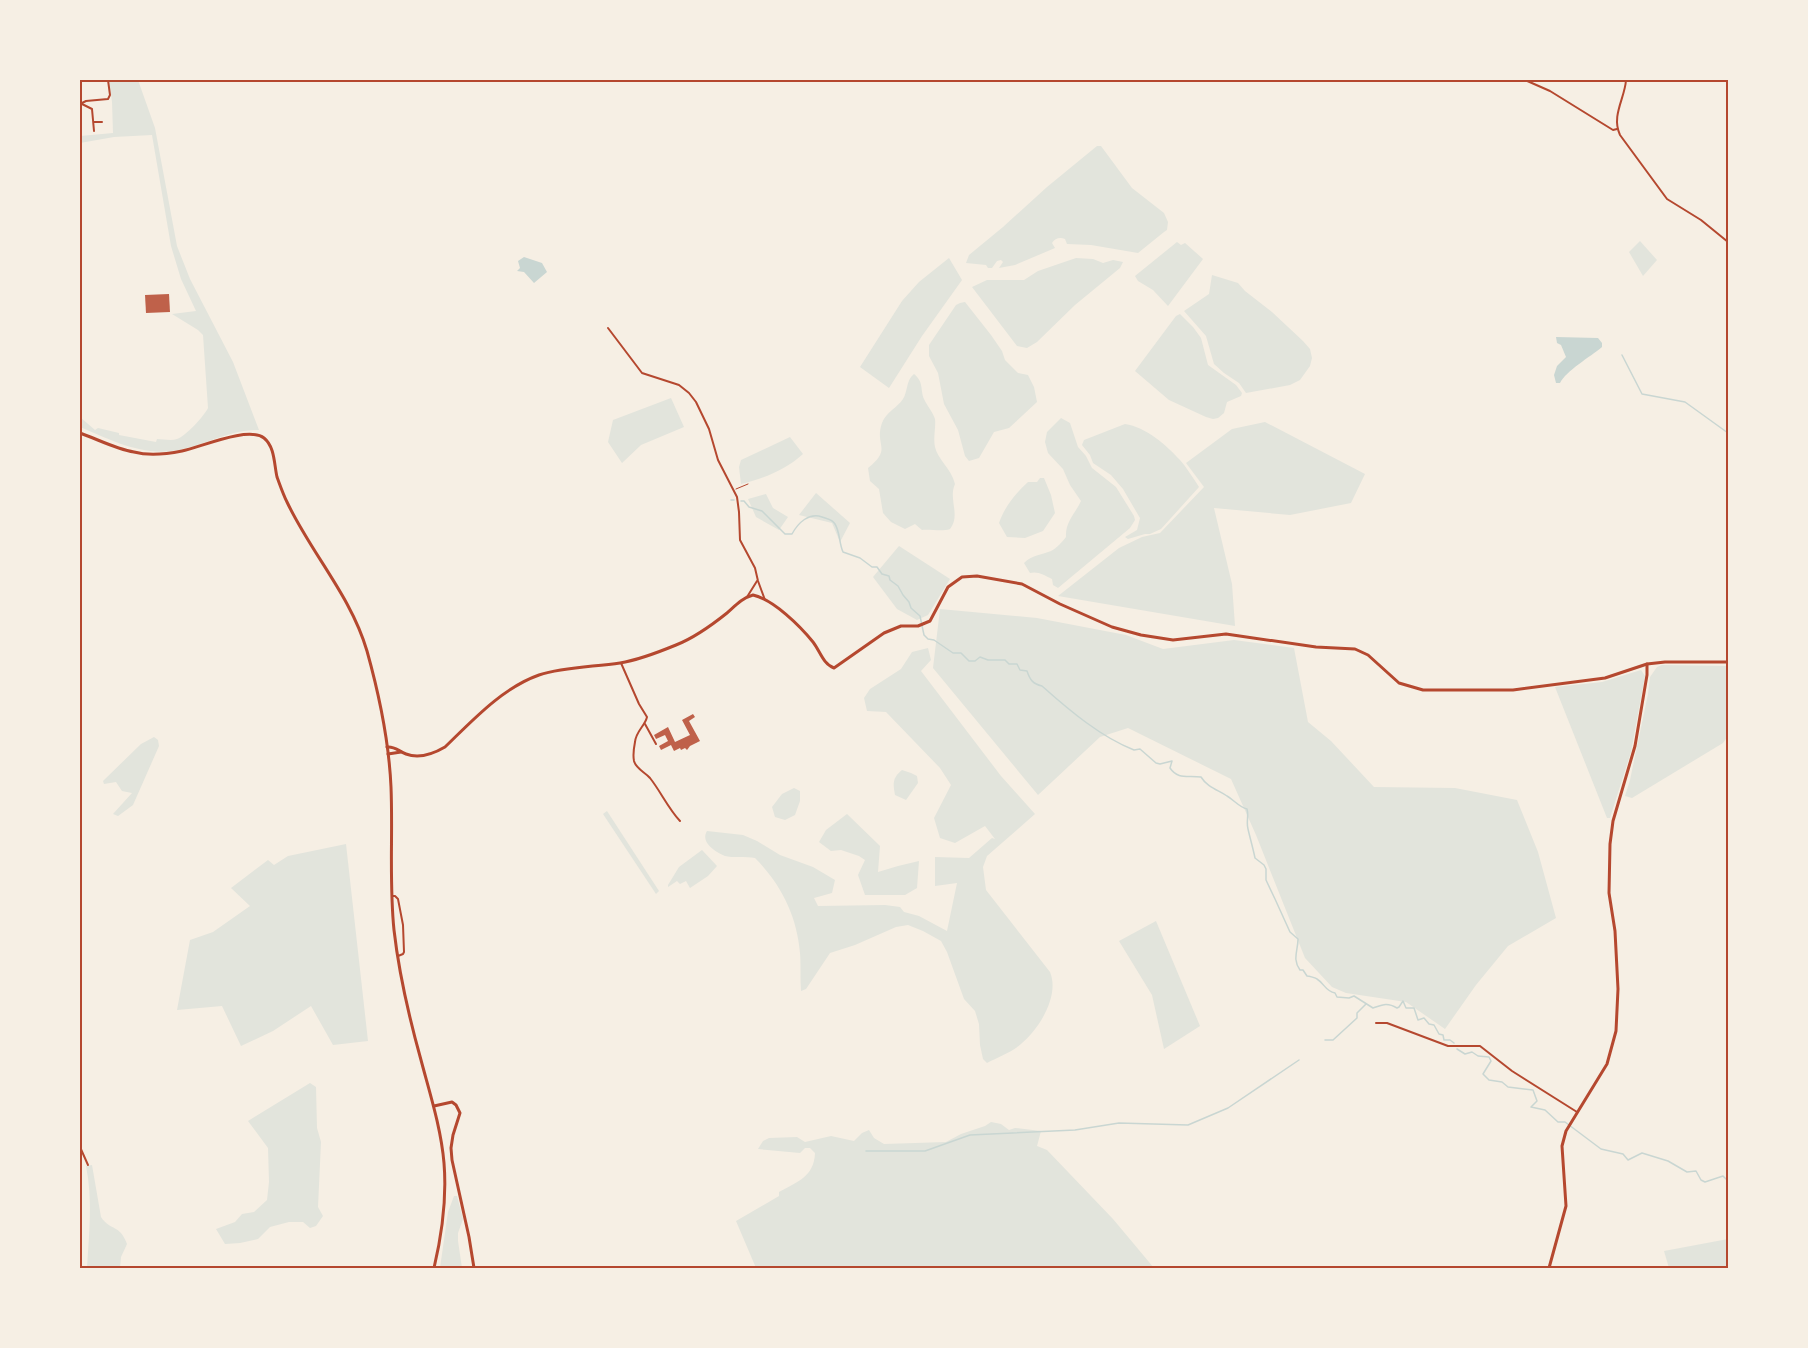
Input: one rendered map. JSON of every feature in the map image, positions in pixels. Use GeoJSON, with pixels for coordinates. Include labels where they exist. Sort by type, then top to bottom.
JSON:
{"type":"FeatureCollection","features":[{"type":"Feature","properties":{"kind":"street"},"geometry":{"type":"LineString","coordinates":[[81,103],[108,99],[110,95],[108,80]]}},
{"type":"Feature","properties":{"kind":"street"},"geometry":{"type":"LineString","coordinates":[[1525,80],[1550,91],[1613,130],[1617,129]]}},
{"type":"Feature","properties":{"kind":"street"},"geometry":{"type":"LineString","coordinates":[[1626,80],[1617,117],[1617,129],[1667,199],[1701,220],[1728,242]]}},
{"type":"Feature","properties":{"kind":"street"},"geometry":{"type":"LineString","coordinates":[[81,103],[92,108],[94,131]]}},
{"type":"Feature","properties":{"kind":"street"},"geometry":{"type":"LineString","coordinates":[[94,122],[102,122]]}},
{"type":"Feature","properties":{"kind":"street"},"geometry":{"type":"LineString","coordinates":[[608,328],[642,373],[679,385],[696,402],[709,429],[718,460],[737,497],[740,540],[755,568],[765,600]]}},
{"type":"Feature","properties":{"kind":"street"},"geometry":{"type":"LineString","coordinates":[[80,433],[135,453],[162,454],[232,437],[261,435],[268,442],[273,453],[278,478],[289,507],[334,580],[359,630],[370,663],[388,754],[391,784],[392,896],[398,956],[411,1020],[434,1106],[444,1165],[444,1201],[434,1269]]}},
{"type":"Feature","properties":{"kind":"street"},"geometry":{"type":"LineString","coordinates":[[747,597],[753,595],[765,600],[804,631],[823,660],[834,668],[885,633],[901,626],[925,624],[933,617],[938,603],[953,582],[962,577],[977,576],[1022,584],[1112,627],[1141,635],[1173,640],[1226,634],[1316,647],[1355,649],[1368,655],[1399,683],[1422,690],[1479,691],[1535,687],[1605,678],[1647,664],[1728,662]]}},
{"type":"Feature","properties":{"kind":"street"},"geometry":{"type":"LineString","coordinates":[[387,747],[413,756],[437,752],[495,700],[538,676],[621,663],[686,640],[722,617],[747,597],[758,581]]}},
{"type":"Feature","properties":{"kind":"street"},"geometry":{"type":"LineString","coordinates":[[621,663],[647,717],[635,739],[634,762],[649,776],[667,806],[680,821]]}},
{"type":"Feature","properties":{"kind":"street"},"geometry":{"type":"LineString","coordinates":[[1549,1269],[1566,1206],[1562,1146],[1566,1131],[1607,1064],[1616,1031],[1617,971],[1615,931],[1609,893],[1610,843],[1613,821],[1635,746],[1647,664]]}},
{"type":"Feature","properties":{"kind":"street"},"geometry":{"type":"LineString","coordinates":[[645,724],[656,744]]}},
{"type":"Feature","properties":{"kind":"street"},"geometry":{"type":"LineString","coordinates":[[388,754],[401,752]]}},
{"type":"Feature","properties":{"kind":"street"},"geometry":{"type":"LineString","coordinates":[[392,896],[398,899],[403,925],[404,954],[398,956]]}},
{"type":"Feature","properties":{"kind":"street"},"geometry":{"type":"LineString","coordinates":[[1376,1023],[1387,1023],[1448,1046],[1480,1046],[1512,1071],[1576,1112]]}},
{"type":"Feature","properties":{"kind":"street"},"geometry":{"type":"LineString","coordinates":[[434,1106],[452,1102],[460,1113],[453,1135],[452,1160],[474,1269]]}},
{"type":"Feature","properties":{"kind":"street"},"geometry":{"type":"LineString","coordinates":[[80,1147],[88,1165]]}},
{"type":"Feature","properties":{"kind":"lane"},"geometry":{"type":"LineString","coordinates":[[736,489],[748,484]]}},
{"type":"Feature","properties":{"kind":"shaded area"},"geometry":{"type":"Polygon","coordinates":[[[109,80],[138,80],[155,128],[177,246],[190,279],[233,362],[259,430],[238,432],[188,448],[165,452],[128,446],[80,427],[80,417],[95,430],[98,428],[119,433],[119,435],[156,442],[157,439],[175,440],[190,430],[208,408],[203,335],[172,314],[196,311],[181,279],[171,246],[152,135],[114,137],[80,143],[80,136],[113,133],[109,80]]]}},
{"type":"Feature","properties":{"kind":"shaded area"},"geometry":{"type":"Polygon","coordinates":[[[1097,146],[1101,146],[1132,188],[1164,213],[1168,222],[1167,230],[1138,253],[1091,245],[1067,244],[1065,239],[1059,238],[1052,243],[1055,248],[1015,265],[999,268],[1003,262],[1001,260],[997,261],[992,268],[986,265],[966,263],[969,255],[1097,146]]]}},
{"type":"Feature","properties":{"kind":"shaded area"},"geometry":{"type":"Polygon","coordinates":[[[1640,241],[1657,260],[1643,276],[1629,252],[1640,241]]]}},
{"type":"Feature","properties":{"kind":"shaded area"},"geometry":{"type":"Polygon","coordinates":[[[1177,242],[1181,245],[1185,243],[1203,259],[1168,306],[1135,276],[1177,242]]]}},
{"type":"Feature","properties":{"kind":"shaded area"},"geometry":{"type":"Polygon","coordinates":[[[524,257],[542,263],[547,272],[534,283],[524,272],[517,271],[520,268],[518,261],[524,257]]]}},
{"type":"Feature","properties":{"kind":"shaded area"},"geometry":{"type":"Polygon","coordinates":[[[949,258],[962,280],[889,388],[860,367],[902,301],[919,282],[949,258]]]}},
{"type":"Feature","properties":{"kind":"shaded area"},"geometry":{"type":"Polygon","coordinates":[[[1076,258],[1093,259],[1103,263],[1113,260],[1123,262],[1120,268],[1075,305],[1037,342],[1027,348],[1017,346],[972,287],[987,280],[1024,280],[1038,271],[1076,258]]]}},
{"type":"Feature","properties":{"kind":"shaded area"},"geometry":{"type":"Polygon","coordinates":[[[1212,275],[1238,283],[1310,349],[1312,358],[1310,366],[1300,380],[1290,385],[1246,393],[1239,383],[1214,364],[1206,336],[1184,311],[1209,294],[1212,275]]]}},
{"type":"Feature","properties":{"kind":"shaded area"},"geometry":{"type":"Polygon","coordinates":[[[965,302],[991,335],[1005,360],[1018,373],[1028,375],[1034,387],[1037,402],[1009,428],[994,432],[979,458],[969,461],[965,456],[958,430],[944,404],[938,373],[929,356],[929,345],[956,305],[965,302]]]}},
{"type":"Feature","properties":{"kind":"shaded area"},"geometry":{"type":"Polygon","coordinates":[[[1180,314],[1201,338],[1208,365],[1236,385],[1242,393],[1241,396],[1227,402],[1224,413],[1218,418],[1206,417],[1169,400],[1135,371],[1176,316],[1180,314]]]}},
{"type":"Feature","properties":{"kind":"shaded area"},"geometry":{"type":"Polygon","coordinates":[[[1556,337],[1598,338],[1602,347],[1573,369],[1560,383],[1556,383],[1554,375],[1557,366],[1566,357],[1556,337]]]}},
{"type":"Feature","properties":{"kind":"shaded area"},"geometry":{"type":"Polygon","coordinates":[[[914,374],[919,380],[924,399],[935,419],[935,447],[955,484],[953,495],[955,513],[953,524],[947,530],[922,530],[915,524],[905,529],[891,522],[883,513],[879,489],[870,481],[868,468],[880,456],[882,423],[903,399],[914,374]]]}},
{"type":"Feature","properties":{"kind":"shaded area"},"geometry":{"type":"Polygon","coordinates":[[[671,398],[684,427],[641,445],[622,463],[608,442],[613,420],[671,398]]]}},
{"type":"Feature","properties":{"kind":"shaded area"},"geometry":{"type":"Polygon","coordinates":[[[1061,418],[1070,423],[1078,447],[1092,468],[1116,487],[1135,520],[1130,528],[1058,588],[1053,585],[1052,579],[1038,573],[1030,573],[1024,563],[1033,557],[1051,551],[1061,543],[1066,537],[1069,522],[1081,501],[1063,469],[1048,453],[1045,442],[1047,432],[1061,418]]]}},
{"type":"Feature","properties":{"kind":"shaded area"},"geometry":{"type":"Polygon","coordinates":[[[1265,422],[1365,474],[1351,503],[1290,515],[1214,508],[1232,584],[1235,626],[1058,596],[1119,548],[1142,537],[1160,533],[1204,487],[1186,463],[1232,429],[1265,422]]]}},
{"type":"Feature","properties":{"kind":"shaded area"},"geometry":{"type":"Polygon","coordinates":[[[1125,424],[1148,433],[1162,443],[1180,460],[1199,487],[1161,529],[1128,539],[1125,537],[1137,530],[1140,518],[1123,489],[1111,475],[1093,463],[1082,445],[1084,440],[1125,424]]]}},
{"type":"Feature","properties":{"kind":"shaded area"},"geometry":{"type":"Polygon","coordinates":[[[790,437],[803,454],[774,473],[741,484],[739,467],[741,460],[790,437]]]}},
{"type":"Feature","properties":{"kind":"shaded area"},"geometry":{"type":"Polygon","coordinates":[[[1040,478],[1044,478],[1055,513],[1043,531],[1025,538],[1007,537],[999,523],[1004,511],[1028,482],[1037,482],[1040,478]]]}},
{"type":"Feature","properties":{"kind":"shaded area"},"geometry":{"type":"Polygon","coordinates":[[[816,493],[850,523],[840,542],[832,523],[799,515],[816,493]]]}},
{"type":"Feature","properties":{"kind":"shaded area"},"geometry":{"type":"Polygon","coordinates":[[[766,494],[773,508],[788,517],[779,530],[756,517],[748,499],[766,494]]]}},
{"type":"Feature","properties":{"kind":"shaded area"},"geometry":{"type":"Polygon","coordinates":[[[899,546],[950,579],[928,615],[917,620],[897,609],[873,577],[899,546]]]}},
{"type":"Feature","properties":{"kind":"shaded area"},"geometry":{"type":"Polygon","coordinates":[[[940,609],[1037,618],[1126,635],[1163,649],[1234,640],[1294,648],[1308,722],[1331,741],[1374,787],[1455,788],[1517,800],[1538,852],[1556,918],[1508,946],[1476,985],[1445,1029],[1406,1002],[1346,993],[1332,987],[1305,958],[1231,779],[1128,728],[1100,737],[1038,795],[933,668],[940,609]]]}},
{"type":"Feature","properties":{"kind":"shaded area"},"geometry":{"type":"Polygon","coordinates":[[[928,648],[931,660],[921,671],[1001,776],[1035,814],[987,856],[983,867],[986,890],[1050,972],[1052,991],[1041,1021],[1028,1038],[1013,1050],[987,1063],[983,1059],[979,1024],[975,1011],[964,999],[941,941],[908,925],[896,927],[830,953],[806,989],[801,991],[798,939],[791,914],[780,890],[755,858],[725,856],[713,849],[705,839],[707,831],[743,835],[780,855],[813,867],[835,880],[832,893],[814,898],[818,906],[885,905],[900,907],[904,912],[919,916],[947,931],[957,883],[935,886],[935,857],[969,858],[992,838],[995,839],[985,826],[955,843],[940,838],[934,818],[951,785],[940,768],[886,712],[867,711],[864,698],[870,689],[901,669],[912,652],[928,648]]]}},
{"type":"Feature","properties":{"kind":"shaded area"},"geometry":{"type":"Polygon","coordinates":[[[1662,665],[1728,666],[1728,736],[1723,743],[1632,798],[1625,796],[1650,677],[1657,667],[1662,665]]]}},
{"type":"Feature","properties":{"kind":"shaded area"},"geometry":{"type":"Polygon","coordinates":[[[1641,670],[1645,676],[1631,752],[1610,818],[1607,818],[1555,687],[1602,682],[1641,670]]]}},
{"type":"Feature","properties":{"kind":"shaded area"},"geometry":{"type":"Polygon","coordinates":[[[154,737],[158,740],[159,746],[133,805],[118,816],[113,814],[132,793],[122,791],[116,782],[104,784],[103,781],[141,744],[154,737]]]}},
{"type":"Feature","properties":{"kind":"shaded area"},"geometry":{"type":"Polygon","coordinates":[[[902,770],[917,776],[918,783],[906,800],[895,795],[894,788],[894,781],[902,770]]]}},
{"type":"Feature","properties":{"kind":"shaded area"},"geometry":{"type":"Polygon","coordinates":[[[794,788],[800,791],[800,801],[795,815],[785,820],[775,817],[772,807],[782,794],[794,788]]]}},
{"type":"Feature","properties":{"kind":"shaded area"},"geometry":{"type":"Polygon","coordinates":[[[607,811],[659,891],[656,894],[603,814],[607,811]]]}},
{"type":"Feature","properties":{"kind":"shaded area"},"geometry":{"type":"Polygon","coordinates":[[[847,814],[880,846],[878,872],[919,861],[917,888],[905,895],[865,895],[858,875],[865,860],[841,850],[831,851],[819,842],[826,830],[847,814]]]}},
{"type":"Feature","properties":{"kind":"shaded area"},"geometry":{"type":"Polygon","coordinates":[[[346,844],[368,1041],[333,1045],[311,1006],[273,1031],[241,1046],[222,1006],[177,1010],[190,940],[213,932],[250,906],[231,888],[268,860],[274,865],[288,856],[346,844]]]}},
{"type":"Feature","properties":{"kind":"shaded area"},"geometry":{"type":"Polygon","coordinates":[[[702,850],[717,866],[708,876],[690,888],[686,881],[680,884],[677,881],[668,887],[679,867],[702,850]]]}},
{"type":"Feature","properties":{"kind":"shaded area"},"geometry":{"type":"Polygon","coordinates":[[[1156,921],[1200,1026],[1164,1049],[1152,995],[1119,941],[1156,921]]]}},
{"type":"Feature","properties":{"kind":"shaded area"},"geometry":{"type":"Polygon","coordinates":[[[310,1083],[316,1087],[317,1128],[321,1142],[318,1207],[323,1216],[316,1226],[310,1228],[303,1222],[289,1222],[270,1227],[258,1239],[225,1244],[216,1229],[235,1222],[242,1214],[254,1212],[267,1200],[268,1148],[248,1121],[310,1083]]]}},
{"type":"Feature","properties":{"kind":"shaded area"},"geometry":{"type":"Polygon","coordinates":[[[991,1122],[1001,1124],[1009,1130],[1015,1128],[1041,1131],[1037,1146],[1047,1150],[1113,1219],[1154,1268],[756,1268],[736,1221],[779,1196],[779,1192],[803,1178],[811,1168],[815,1153],[810,1148],[805,1148],[800,1153],[758,1149],[763,1141],[769,1138],[797,1137],[805,1142],[831,1136],[854,1141],[869,1130],[874,1138],[884,1144],[946,1142],[991,1122]]]}},
{"type":"Feature","properties":{"kind":"shaded area"},"geometry":{"type":"Polygon","coordinates":[[[92,1165],[101,1217],[121,1233],[127,1244],[121,1257],[120,1268],[87,1268],[90,1204],[86,1166],[92,1165]]]}},
{"type":"Feature","properties":{"kind":"shaded area"},"geometry":{"type":"Polygon","coordinates":[[[454,1196],[457,1196],[463,1219],[458,1233],[462,1268],[440,1268],[448,1212],[454,1196]]]}},
{"type":"Feature","properties":{"kind":"shaded area"},"geometry":{"type":"Polygon","coordinates":[[[1728,1239],[1728,1268],[1669,1268],[1664,1251],[1728,1239]]]}},
{"type":"Feature","properties":{"kind":"building"},"geometry":{"type":"Polygon","coordinates":[[[169,294],[170,312],[146,313],[145,295],[169,294]]]}},
{"type":"Feature","properties":{"kind":"building"},"geometry":{"type":"Polygon","coordinates":[[[693,714],[695,717],[689,721],[700,741],[687,750],[680,748],[674,751],[671,745],[661,750],[659,746],[668,741],[665,735],[656,739],[654,735],[668,727],[675,742],[690,735],[682,720],[693,714]]]}},
{"type":"Feature","properties":{"kind":"waterway"},"geometry":{"type":"LineString","coordinates":[[1622,355],[1642,394],[1685,402],[1728,433]]}},
{"type":"Feature","properties":{"kind":"waterway"},"geometry":{"type":"LineString","coordinates":[[741,501],[749,507],[762,511],[785,534],[792,534],[797,526],[808,517],[817,516],[831,520],[837,527],[843,552],[860,558],[872,567],[877,567],[882,574],[889,576],[911,608],[920,616],[924,635],[928,639],[934,640],[953,653],[961,653],[969,661],[975,661],[980,657],[1017,664],[1020,670],[1027,671],[1034,683],[1042,686],[1098,731],[1122,745],[1134,750],[1140,749],[1156,763],[1172,761],[1170,768],[1176,774],[1201,777],[1209,786],[1247,809],[1247,826],[1255,858],[1264,865],[1266,880],[1290,932],[1298,939],[1296,959],[1300,970],[1303,970],[1307,976],[1317,979],[1337,997],[1354,996],[1373,1008],[1382,1005],[1397,1008],[1403,1001],[1406,1008],[1414,1008],[1418,1020],[1424,1018],[1429,1024],[1434,1025],[1439,1034],[1443,1035],[1444,1040],[1454,1043]]}},
{"type":"Feature","properties":{"kind":"waterway"},"geometry":{"type":"LineString","coordinates":[[1325,1040],[1333,1040],[1357,1018],[1357,1013],[1366,1004]]}},
{"type":"Feature","properties":{"kind":"waterway"},"geometry":{"type":"LineString","coordinates":[[1457,1049],[1465,1054],[1472,1052],[1478,1056],[1489,1057],[1491,1061],[1483,1074],[1489,1080],[1502,1082],[1508,1087],[1533,1090],[1537,1101],[1531,1107],[1545,1110],[1558,1122],[1565,1122],[1601,1149],[1623,1154],[1628,1160],[1642,1153],[1668,1161],[1687,1172],[1696,1171],[1701,1180],[1705,1182],[1723,1176],[1728,1179]]}},
{"type":"Feature","properties":{"kind":"waterway"},"geometry":{"type":"LineString","coordinates":[[866,1151],[925,1151],[970,1135],[1075,1130],[1119,1123],[1188,1125],[1228,1108],[1299,1060]]}}]}
